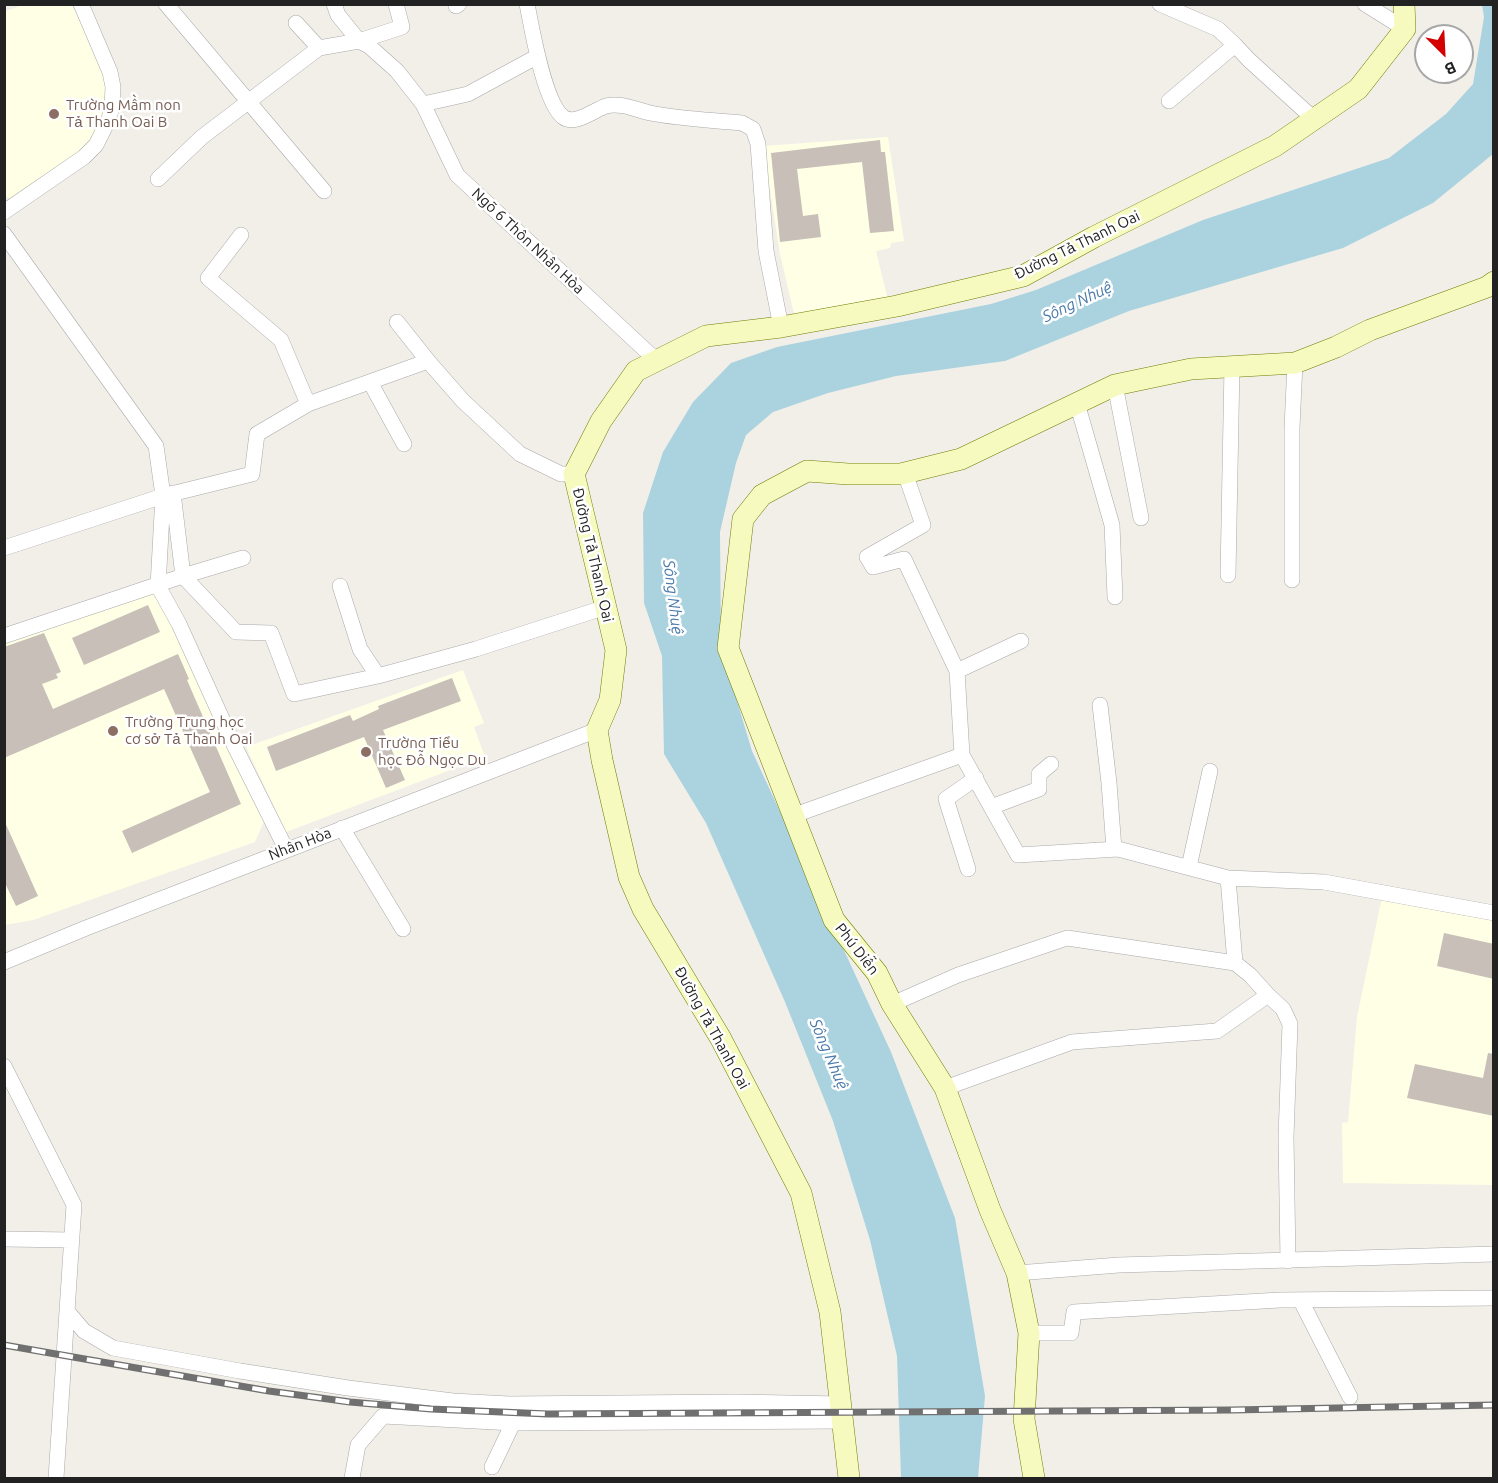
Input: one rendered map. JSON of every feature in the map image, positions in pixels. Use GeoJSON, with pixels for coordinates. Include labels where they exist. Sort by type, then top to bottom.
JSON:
{"type":"FeatureCollection","features":[{"type":"Feature","properties":{"kind":"street"},"geometry":{"type":"LineString","coordinates":[[4,212],[84,157],[96,145],[109,119],[113,87],[110,72],[81,4]]}},
{"type":"Feature","properties":{"kind":"street"},"geometry":{"type":"LineString","coordinates":[[166,4],[324,191]]}},
{"type":"Feature","properties":{"kind":"street","name":"Ngõ 6 Thôn Nhân Hòa"},"geometry":{"type":"LineString","coordinates":[[334,4],[338,15],[359,41],[369,46],[397,71],[423,104],[457,176],[657,361]]}},
{"type":"Feature","properties":{"kind":"street"},"geometry":{"type":"LineString","coordinates":[[158,179],[202,137],[319,48],[359,41],[402,27],[396,4]]}},
{"type":"Feature","properties":{"kind":"street"},"geometry":{"type":"LineString","coordinates":[[527,4],[538,56],[552,99],[561,116],[568,120],[612,105],[633,107],[650,113],[742,123],[753,129],[758,144],[766,251],[781,327]]}},
{"type":"Feature","properties":{"kind":"street"},"geometry":{"type":"LineString","coordinates":[[1160,4],[1218,30],[1315,120]]}},
{"type":"Feature","properties":{"kind":"street"},"geometry":{"type":"LineString","coordinates":[[1365,4],[1405,29]]}},
{"type":"Feature","properties":{"kind":"street"},"geometry":{"type":"LineString","coordinates":[[1404,4],[1405,29]]}},
{"type":"Feature","properties":{"kind":"street"},"geometry":{"type":"LineString","coordinates":[[296,23],[319,48]]}},
{"type":"Feature","properties":{"kind":"street","name":"Đường Tả Thanh Oai"},"geometry":{"type":"LineString","coordinates":[[849,1479],[830,1312],[801,1193],[721,1039],[643,909],[629,878],[597,730],[610,700],[616,650],[574,474],[601,421],[636,371],[706,336],[781,327],[897,306],[1023,276],[1105,231],[1275,147],[1358,89],[1405,29]]}},
{"type":"Feature","properties":{"kind":"street"},"geometry":{"type":"LineString","coordinates":[[1169,101],[1235,45]]}},
{"type":"Feature","properties":{"kind":"street"},"geometry":{"type":"LineString","coordinates":[[423,104],[468,94],[538,56]]}},
{"type":"Feature","properties":{"kind":"street"},"geometry":{"type":"LineString","coordinates":[[4,234],[156,446],[168,494],[183,576],[236,632],[271,633],[294,694],[378,676],[476,649],[606,607]]}},
{"type":"Feature","properties":{"kind":"street"},"geometry":{"type":"LineString","coordinates":[[241,235],[208,278],[282,340],[308,404]]}},
{"type":"Feature","properties":{"kind":"street"},"geometry":{"type":"LineString","coordinates":[[1494,282],[1487,287],[1370,330],[1336,347],[1295,363],[1191,369],[1115,385],[961,459],[905,473],[923,525],[867,557],[873,567],[904,559],[957,671],[962,755],[1018,855],[1118,849],[1228,878],[1324,882],[1494,913]]}},
{"type":"Feature","properties":{"kind":"street"},"geometry":{"type":"LineString","coordinates":[[397,322],[463,401],[520,454],[561,474],[574,474]]}},
{"type":"Feature","properties":{"kind":"street"},"geometry":{"type":"LineString","coordinates":[[4,548],[168,494],[252,474],[256,434],[308,404],[428,361]]}},
{"type":"Feature","properties":{"kind":"street"},"geometry":{"type":"LineString","coordinates":[[1292,580],[1292,428],[1295,363]]}},
{"type":"Feature","properties":{"kind":"street"},"geometry":{"type":"LineString","coordinates":[[1228,575],[1232,366]]}},
{"type":"Feature","properties":{"kind":"street"},"geometry":{"type":"LineString","coordinates":[[370,382],[404,444]]}},
{"type":"Feature","properties":{"kind":"street"},"geometry":{"type":"LineString","coordinates":[[1115,385],[1141,518]]}},
{"type":"Feature","properties":{"kind":"street"},"geometry":{"type":"LineString","coordinates":[[1077,403],[1112,525],[1115,597]]}},
{"type":"Feature","properties":{"kind":"street","name":"Phú Diễn"},"geometry":{"type":"LineString","coordinates":[[905,473],[848,474],[807,471],[762,495],[743,519],[728,648],[834,920],[877,973],[892,1004],[945,1088],[990,1210],[1017,1273],[1029,1333],[1024,1419],[1034,1479]]}},
{"type":"Feature","properties":{"kind":"street"},"geometry":{"type":"LineString","coordinates":[[168,494],[158,586],[179,624],[234,745],[286,849]]}},
{"type":"Feature","properties":{"kind":"street"},"geometry":{"type":"LineString","coordinates":[[4,636],[243,558]]}},
{"type":"Feature","properties":{"kind":"street"},"geometry":{"type":"LineString","coordinates":[[340,586],[360,649],[378,676]]}},
{"type":"Feature","properties":{"kind":"street"},"geometry":{"type":"LineString","coordinates":[[957,671],[1021,641]]}},
{"type":"Feature","properties":{"kind":"street"},"geometry":{"type":"LineString","coordinates":[[1100,705],[1114,849]]}},
{"type":"Feature","properties":{"kind":"street","name":"Nhân Hòa"},"geometry":{"type":"LineString","coordinates":[[4,962],[286,849],[597,730]]}},
{"type":"Feature","properties":{"kind":"street"},"geometry":{"type":"LineString","coordinates":[[792,816],[962,755]]}},
{"type":"Feature","properties":{"kind":"street"},"geometry":{"type":"LineString","coordinates":[[991,807],[1039,789],[1040,774],[1051,764]]}},
{"type":"Feature","properties":{"kind":"street"},"geometry":{"type":"LineString","coordinates":[[1189,867],[1210,771]]}},
{"type":"Feature","properties":{"kind":"street"},"geometry":{"type":"LineString","coordinates":[[968,869],[946,799],[976,778]]}},
{"type":"Feature","properties":{"kind":"street"},"geometry":{"type":"LineString","coordinates":[[342,828],[403,929]]}},
{"type":"Feature","properties":{"kind":"street"},"geometry":{"type":"LineString","coordinates":[[1228,878],[1235,963]]}},
{"type":"Feature","properties":{"kind":"street"},"geometry":{"type":"LineString","coordinates":[[892,1004],[958,975],[1066,938],[1235,963],[1283,1009],[1290,1024],[1286,1137],[1288,1261]]}},
{"type":"Feature","properties":{"kind":"street"},"geometry":{"type":"LineString","coordinates":[[945,1088],[1072,1042],[1217,1031],[1268,995]]}},
{"type":"Feature","properties":{"kind":"street"},"geometry":{"type":"LineString","coordinates":[[4,1066],[74,1205],[56,1479]]}},
{"type":"Feature","properties":{"kind":"street"},"geometry":{"type":"LineString","coordinates":[[4,1239],[72,1240]]}},
{"type":"Feature","properties":{"kind":"street"},"geometry":{"type":"LineString","coordinates":[[1017,1273],[1119,1265],[1494,1254]]}},
{"type":"Feature","properties":{"kind":"street"},"geometry":{"type":"LineString","coordinates":[[1029,1333],[1071,1333],[1074,1312],[1280,1300],[1494,1298]]}},
{"type":"Feature","properties":{"kind":"street"},"geometry":{"type":"LineString","coordinates":[[1301,1301],[1350,1397]]}},
{"type":"Feature","properties":{"kind":"street"},"geometry":{"type":"LineString","coordinates":[[67,1311],[84,1331],[113,1348],[348,1388],[453,1401],[509,1404],[736,1402],[841,1413]]}},
{"type":"Feature","properties":{"kind":"street"},"geometry":{"type":"LineString","coordinates":[[352,1479],[358,1445],[383,1416],[513,1423],[841,1413]]}},
{"type":"Feature","properties":{"kind":"street"},"geometry":{"type":"LineString","coordinates":[[492,1467],[513,1423]]}},
{"type":"Feature","properties":{"kind":"shaded area","name":"Trường Mầm non Tả Thanh Oai B"},"geometry":{"type":"Polygon","coordinates":[[[22,5],[72,5],[106,73],[108,98],[99,130],[79,154],[14,199],[5,197],[4,12],[22,5]]]}},
{"type":"Feature","properties":{"kind":"shaded area"},"geometry":{"type":"Polygon","coordinates":[[[888,137],[904,241],[891,243],[890,248],[876,251],[888,300],[794,314],[780,254],[763,146],[888,137]]]}},
{"type":"Feature","properties":{"kind":"shaded area","name":"Trường Trung học cơ sở Tả Thanh Oai"},"geometry":{"type":"Polygon","coordinates":[[[151,592],[159,596],[264,821],[255,842],[33,920],[5,925],[5,641],[151,592]]]}},
{"type":"Feature","properties":{"kind":"shaded area","name":"Trường Tiểu học Đỗ Ngọc Du"},"geometry":{"type":"Polygon","coordinates":[[[463,670],[484,723],[474,727],[485,757],[286,832],[246,747],[463,670]]]}},
{"type":"Feature","properties":{"kind":"shaded area"},"geometry":{"type":"Polygon","coordinates":[[[1382,897],[1493,921],[1493,1185],[1343,1183],[1342,1123],[1348,1122],[1357,1017],[1382,897]]]}},
{"type":"Feature","properties":{"kind":"water","name":"Sông Nhuệ"},"geometry":{"type":"Polygon","coordinates":[[[1482,5],[1493,5],[1493,154],[1433,203],[1343,248],[1129,311],[1005,361],[896,376],[828,393],[773,412],[746,435],[736,463],[720,532],[721,648],[752,751],[891,1052],[955,1218],[985,1396],[978,1478],[901,1478],[897,1356],[870,1240],[833,1121],[785,1002],[706,823],[664,754],[662,656],[644,603],[643,513],[663,452],[693,402],[731,363],[777,347],[991,304],[1036,290],[1203,220],[1389,158],[1446,114],[1474,84],[1484,17],[1482,5]]]}},
{"type":"Feature","properties":{"kind":"building"},"geometry":{"type":"Polygon","coordinates":[[[880,140],[881,152],[885,152],[894,231],[870,233],[862,162],[797,169],[803,216],[818,214],[821,237],[780,242],[771,153],[880,140]]]}},
{"type":"Feature","properties":{"kind":"building"},"geometry":{"type":"Polygon","coordinates":[[[148,605],[160,632],[84,665],[72,638],[148,605]]]}},
{"type":"Feature","properties":{"kind":"building"},"geometry":{"type":"Polygon","coordinates":[[[44,633],[61,672],[56,674],[58,678],[42,684],[53,709],[178,654],[241,804],[132,853],[122,831],[210,792],[164,689],[4,758],[4,647],[44,633]]]}},
{"type":"Feature","properties":{"kind":"building"},"geometry":{"type":"Polygon","coordinates":[[[452,678],[461,701],[383,730],[405,780],[386,788],[364,737],[276,771],[267,747],[350,715],[353,721],[379,709],[378,706],[452,678]]]}},
{"type":"Feature","properties":{"kind":"building"},"geometry":{"type":"Polygon","coordinates":[[[4,820],[38,896],[16,906],[4,881],[4,820]]]}},
{"type":"Feature","properties":{"kind":"building"},"geometry":{"type":"Polygon","coordinates":[[[1444,933],[1494,944],[1494,979],[1437,966],[1444,933]]]}},
{"type":"Feature","properties":{"kind":"building"},"geometry":{"type":"Polygon","coordinates":[[[1488,1053],[1494,1054],[1494,1116],[1407,1098],[1415,1064],[1483,1078],[1488,1053]]]}},
{"type":"Feature","properties":{"kind":"railway"},"geometry":{"type":"LineString","coordinates":[[4,1345],[269,1391],[350,1402],[431,1409],[548,1414],[1232,1410],[1494,1405]]}},
{"type":"Feature","properties":{"kind":"place","name":"Trường Mầm non Tả Thanh Oai B"},"geometry":{"type":"Point","coordinates":[54,114]}},
{"type":"Feature","properties":{"kind":"place","name":"Trường Trung học cơ sở Tả Thanh Oai"},"geometry":{"type":"Point","coordinates":[113,731]}},
{"type":"Feature","properties":{"kind":"place","name":"Trường Tiểu học Đỗ Ngọc Du"},"geometry":{"type":"Point","coordinates":[366,752]}}]}
